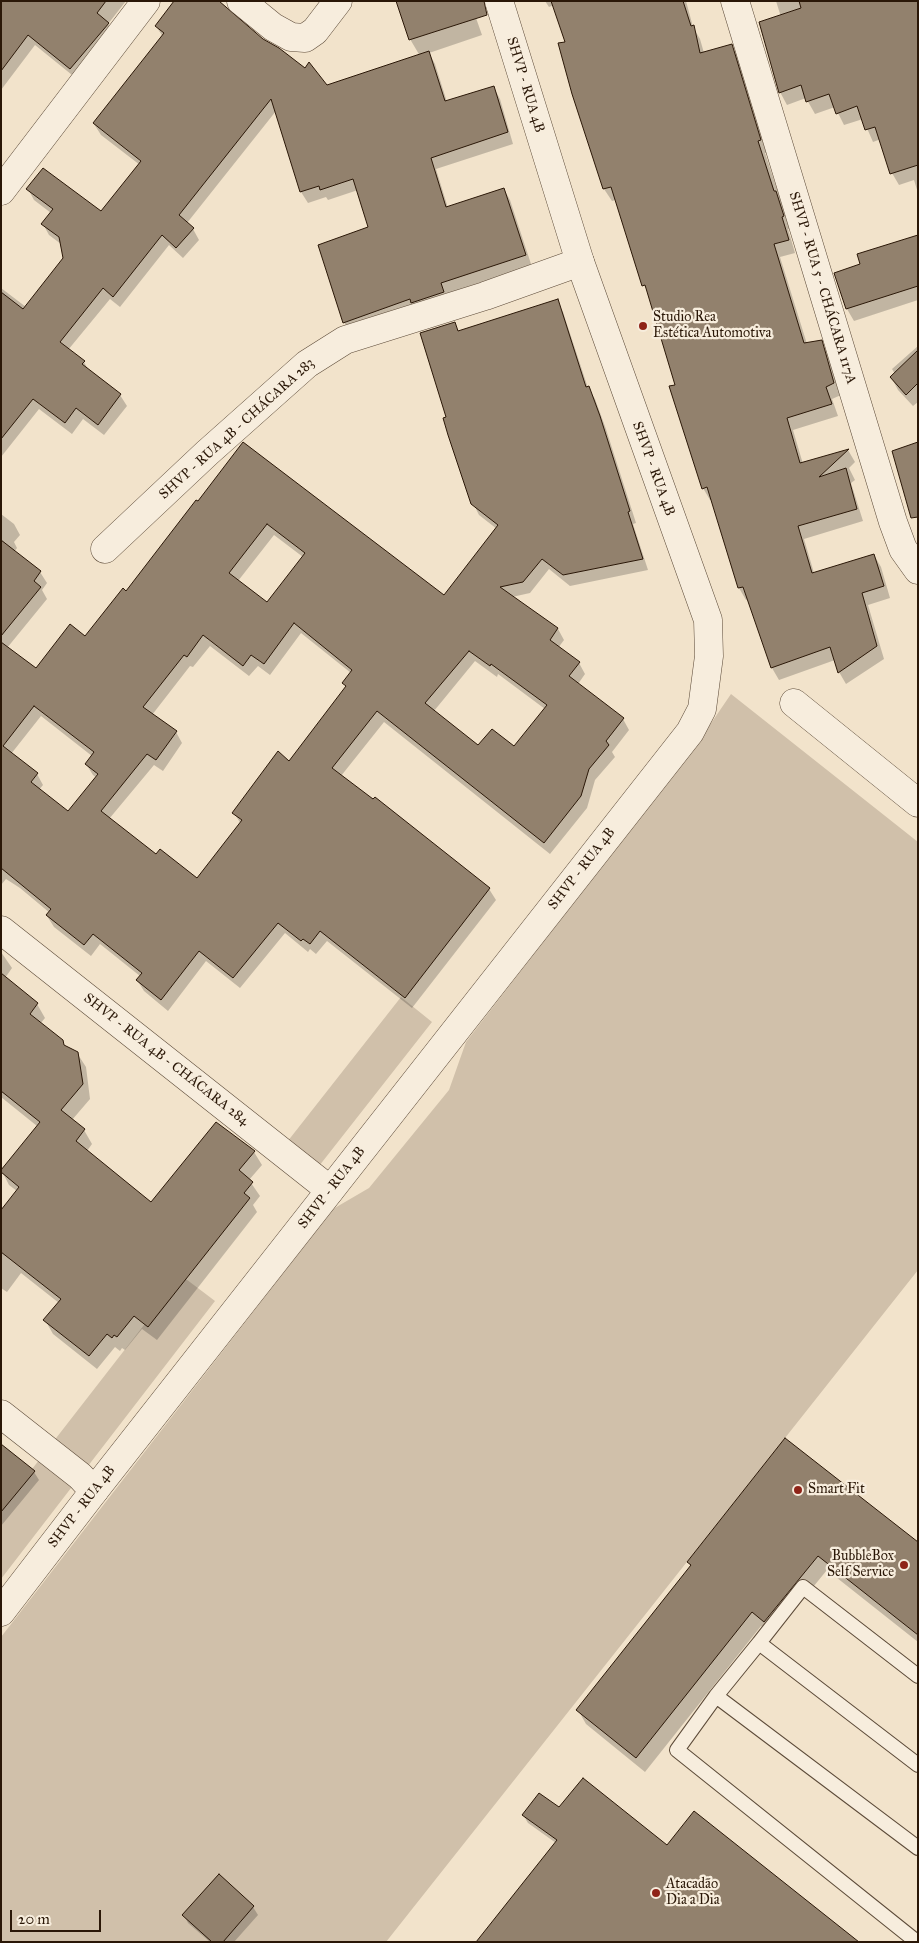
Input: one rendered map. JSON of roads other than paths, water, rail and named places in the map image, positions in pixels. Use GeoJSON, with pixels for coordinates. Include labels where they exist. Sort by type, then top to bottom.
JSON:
{"type":"FeatureCollection","features":[{"type":"Feature","properties":{"kind":"street"},"geometry":{"type":"LineString","coordinates":[[1,190],[146,1]]}},
{"type":"Feature","properties":{"kind":"street"},"geometry":{"type":"LineString","coordinates":[[241,1],[273,27],[291,37],[306,38],[338,1]]}},
{"type":"Feature","properties":{"kind":"street","name":"SHVP - RUA 4B"},"geometry":{"type":"LineString","coordinates":[[1,1612],[690,732],[702,709],[709,656],[708,620],[580,262],[499,1]]}},
{"type":"Feature","properties":{"kind":"street","name":"SHVP - RUA 5 - CHÁCARA 117A"},"geometry":{"type":"LineString","coordinates":[[735,1],[893,522],[903,549],[918,570]]}},
{"type":"Feature","properties":{"kind":"street","name":"SHVP - RUA 4B - CHÁCARA 283"},"geometry":{"type":"LineString","coordinates":[[106,549],[207,453],[307,364],[345,340],[485,296],[580,262]]}},
{"type":"Feature","properties":{"kind":"street"},"geometry":{"type":"LineString","coordinates":[[794,703],[918,803]]}},
{"type":"Feature","properties":{"kind":"street","name":"SHVP - RUA 4B - CHÁCARA 284"},"geometry":{"type":"LineString","coordinates":[[1,930],[330,1190]]}},
{"type":"Feature","properties":{"kind":"street"},"geometry":{"type":"LineString","coordinates":[[1,1414],[80,1476],[94,1491]]}},
{"type":"Feature","properties":{"kind":"lane"},"geometry":{"type":"LineString","coordinates":[[917,1942],[677,1750],[716,1696],[803,1587],[918,1676]]}},
{"type":"Feature","properties":{"kind":"lane"},"geometry":{"type":"LineString","coordinates":[[759,1643],[918,1765]]}},
{"type":"Feature","properties":{"kind":"lane"},"geometry":{"type":"LineString","coordinates":[[716,1696],[918,1848]]}},
{"type":"Feature","properties":{"kind":"place","name":"Studio Rea Estética Automotiva"},"geometry":{"type":"Point","coordinates":[643,326]}},
{"type":"Feature","properties":{"kind":"place","name":"Smart Fit"},"geometry":{"type":"Point","coordinates":[798,1490]}},
{"type":"Feature","properties":{"kind":"place","name":"BubbleBox Self Service"},"geometry":{"type":"Point","coordinates":[904,1565]}},
{"type":"Feature","properties":{"kind":"place","name":"Atacadão Dia a Dia"},"geometry":{"type":"Point","coordinates":[656,1893]}}]}
